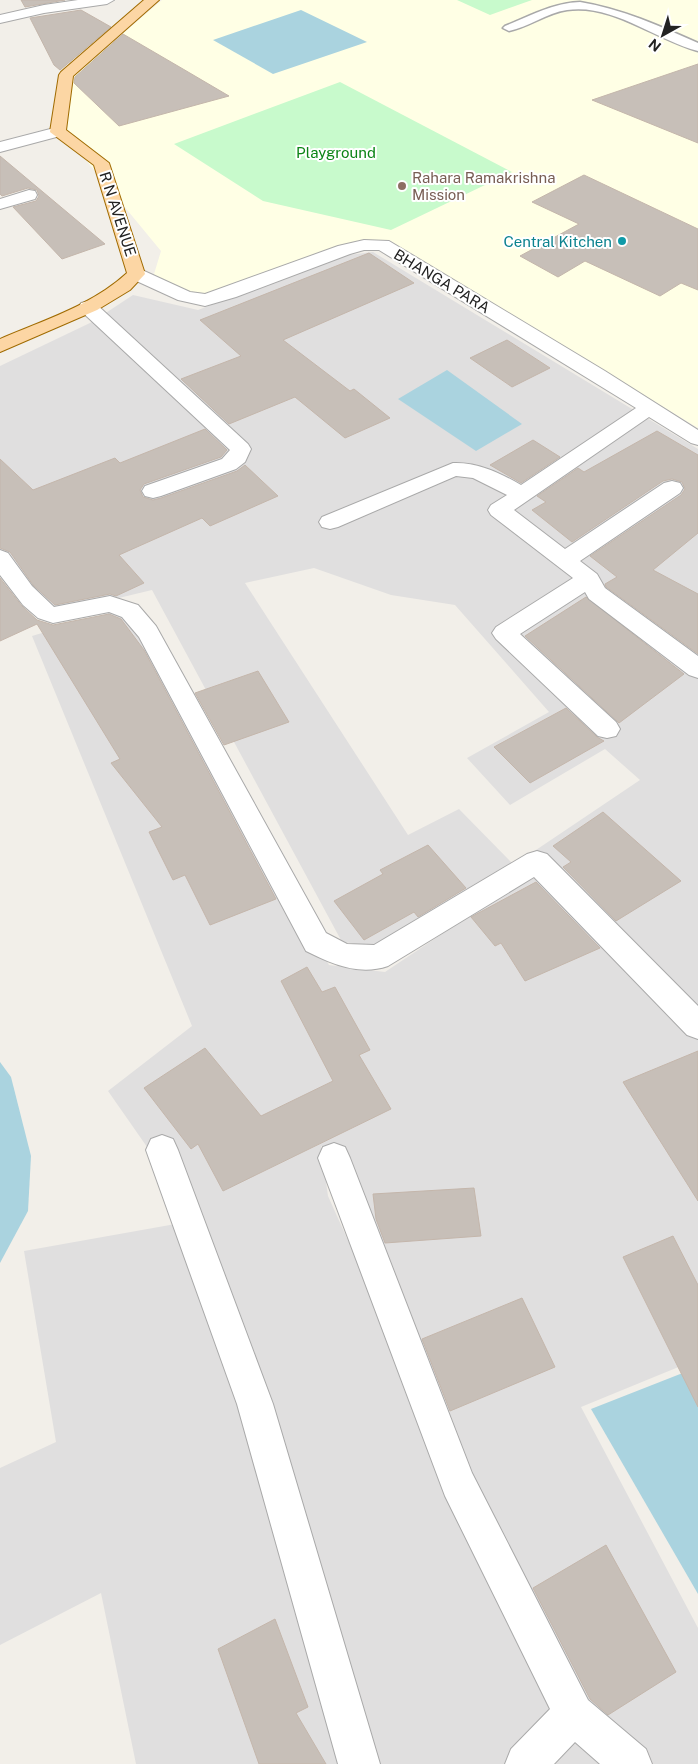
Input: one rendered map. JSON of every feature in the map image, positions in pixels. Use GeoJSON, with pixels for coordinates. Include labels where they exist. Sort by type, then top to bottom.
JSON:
{"type":"FeatureCollection","features":[{"type":"Feature","properties":{"kind":"main road"},"geometry":{"type":"LineString","coordinates":[[58,132],[66,75],[152,0]]}},
{"type":"Feature","properties":{"kind":"main road","name":"R N AVENUE"},"geometry":{"type":"LineString","coordinates":[[0,346],[88,307],[124,287],[136,274],[132,254],[101,163],[58,132]]}},
{"type":"Feature","properties":{"kind":"street"},"geometry":{"type":"LineString","coordinates":[[0,18],[77,2],[107,0]]}},
{"type":"Feature","properties":{"kind":"street"},"geometry":{"type":"LineString","coordinates":[[0,147],[58,132]]}},
{"type":"Feature","properties":{"kind":"street"},"geometry":{"type":"LineString","coordinates":[[0,204],[29,195]]}},
{"type":"Feature","properties":{"kind":"street","name":"BHANGA PARA"},"geometry":{"type":"LineString","coordinates":[[136,274],[185,296],[205,300],[230,293],[344,250],[364,245],[383,245],[698,439]]}},
{"type":"Feature","properties":{"kind":"street"},"geometry":{"type":"LineString","coordinates":[[88,307],[241,449],[238,457],[229,464],[153,491]]}},
{"type":"Feature","properties":{"kind":"street"},"geometry":{"type":"LineString","coordinates":[[649,408],[499,510],[589,579],[597,593],[698,669]]}},
{"type":"Feature","properties":{"kind":"street"},"geometry":{"type":"LineString","coordinates":[[330,522],[453,470],[464,468],[478,471],[522,494]]}},
{"type":"Feature","properties":{"kind":"street"},"geometry":{"type":"LineString","coordinates":[[564,560],[672,488]]}},
{"type":"Feature","properties":{"kind":"street"},"geometry":{"type":"LineString","coordinates":[[0,558],[32,600],[47,614],[53,615],[110,604],[130,611],[148,632],[316,942],[344,956],[378,957],[537,862],[698,1026]]}},
{"type":"Feature","properties":{"kind":"street"},"geometry":{"type":"LineString","coordinates":[[589,579],[504,633],[607,728]]}},
{"type":"Feature","properties":{"kind":"street"},"geometry":{"type":"LineString","coordinates":[[162,1150],[255,1404],[359,1764]]}},
{"type":"Feature","properties":{"kind":"street"},"geometry":{"type":"LineString","coordinates":[[334,1158],[458,1483],[574,1714],[631,1764]]}},
{"type":"Feature","properties":{"kind":"street"},"geometry":{"type":"LineString","coordinates":[[526,1764],[574,1714]]}},
{"type":"Feature","properties":{"kind":"lane"},"geometry":{"type":"LineString","coordinates":[[509,28],[567,6],[585,4],[602,8],[698,46]]}},
{"type":"Feature","properties":{"kind":"shaded area","name":"Rahara Ramakrishna Mission"},"geometry":{"type":"Polygon","coordinates":[[[162,0],[698,0],[698,428],[389,240],[340,245],[205,295],[151,284],[161,251],[62,131],[65,83],[162,0]]]}},
{"type":"Feature","properties":{"kind":"shaded area"},"geometry":{"type":"Polygon","coordinates":[[[373,252],[698,449],[698,1023],[533,852],[640,780],[605,749],[510,805],[467,758],[549,712],[455,605],[391,595],[314,568],[245,583],[408,835],[459,809],[513,864],[382,947],[342,942],[152,590],[52,614],[0,553],[0,366],[92,322],[133,295],[198,310],[340,256],[373,252]]]}},
{"type":"Feature","properties":{"kind":"shaded area"},"geometry":{"type":"Polygon","coordinates":[[[129,607],[329,965],[385,972],[539,869],[698,1026],[698,1359],[581,1407],[698,1628],[698,1764],[643,1764],[594,1727],[483,1504],[334,1153],[321,1146],[328,1196],[557,1705],[615,1764],[136,1764],[101,1593],[0,1645],[0,1468],[56,1442],[24,1251],[198,1220],[108,1091],[192,1026],[32,636],[129,607]]]}},
{"type":"Feature","properties":{"kind":"green space"},"geometry":{"type":"Polygon","coordinates":[[[457,0],[532,0],[490,15],[457,0]]]}},
{"type":"Feature","properties":{"kind":"green space","name":"Playground"},"geometry":{"type":"Polygon","coordinates":[[[340,82],[512,172],[391,230],[263,201],[174,144],[340,82]]]}},
{"type":"Feature","properties":{"kind":"water"},"geometry":{"type":"Polygon","coordinates":[[[301,10],[367,42],[273,74],[213,40],[301,10]]]}},
{"type":"Feature","properties":{"kind":"water"},"geometry":{"type":"Polygon","coordinates":[[[447,370],[522,424],[476,451],[398,399],[447,370]]]}},
{"type":"Feature","properties":{"kind":"water"},"geometry":{"type":"Polygon","coordinates":[[[0,1062],[11,1077],[31,1156],[28,1211],[0,1263],[0,1062]]]}},
{"type":"Feature","properties":{"kind":"water"},"geometry":{"type":"Polygon","coordinates":[[[698,1367],[698,1594],[591,1409],[698,1367]]]}},
{"type":"Feature","properties":{"kind":"building"},"geometry":{"type":"Polygon","coordinates":[[[21,0],[65,0],[25,7],[21,0]]]}},
{"type":"Feature","properties":{"kind":"building"},"geometry":{"type":"Polygon","coordinates":[[[81,10],[111,27],[60,70],[54,65],[30,18],[81,10]]]}},
{"type":"Feature","properties":{"kind":"building"},"geometry":{"type":"Polygon","coordinates":[[[123,34],[229,96],[119,126],[74,83],[75,77],[123,34]]]}},
{"type":"Feature","properties":{"kind":"building"},"geometry":{"type":"Polygon","coordinates":[[[698,64],[698,143],[592,100],[698,64]]]}},
{"type":"Feature","properties":{"kind":"building"},"geometry":{"type":"Polygon","coordinates":[[[0,156],[105,244],[62,259],[13,207],[36,201],[39,196],[37,190],[28,188],[2,196],[0,194],[0,156]]]}},
{"type":"Feature","properties":{"kind":"building","name":"Central Kitchen"},"geometry":{"type":"Polygon","coordinates":[[[584,175],[698,229],[698,290],[681,283],[660,296],[585,261],[558,277],[520,256],[579,224],[532,202],[584,175]]]}},
{"type":"Feature","properties":{"kind":"building"},"geometry":{"type":"Polygon","coordinates":[[[369,253],[414,283],[283,340],[350,391],[354,389],[390,418],[345,438],[295,397],[229,424],[181,379],[241,356],[200,320],[369,253]]]}},
{"type":"Feature","properties":{"kind":"building"},"geometry":{"type":"Polygon","coordinates":[[[507,340],[550,368],[512,387],[470,358],[507,340]]]}},
{"type":"Feature","properties":{"kind":"building"},"geometry":{"type":"Polygon","coordinates":[[[205,429],[227,450],[221,457],[144,484],[140,490],[143,497],[153,500],[161,498],[237,471],[245,465],[278,496],[210,526],[202,518],[119,555],[144,583],[116,596],[110,594],[55,605],[33,585],[10,552],[0,548],[0,459],[33,490],[115,458],[120,463],[205,429]]]}},
{"type":"Feature","properties":{"kind":"building"},"geometry":{"type":"Polygon","coordinates":[[[657,431],[698,455],[698,533],[653,570],[698,594],[698,654],[606,587],[605,584],[617,577],[590,556],[681,495],[685,489],[682,482],[672,479],[663,481],[572,542],[532,510],[546,502],[537,496],[578,468],[584,472],[657,431]]]}},
{"type":"Feature","properties":{"kind":"building"},"geometry":{"type":"Polygon","coordinates":[[[533,440],[560,457],[521,483],[490,465],[533,440]]]}},
{"type":"Feature","properties":{"kind":"building"},"geometry":{"type":"Polygon","coordinates":[[[0,578],[22,606],[37,620],[53,625],[109,614],[121,619],[144,650],[276,899],[210,925],[185,875],[173,880],[149,832],[162,827],[111,763],[120,759],[37,624],[0,641],[0,578]]]}},
{"type":"Feature","properties":{"kind":"building"},"geometry":{"type":"Polygon","coordinates":[[[586,597],[684,674],[619,723],[525,636],[586,597]]]}},
{"type":"Feature","properties":{"kind":"building"},"geometry":{"type":"Polygon","coordinates":[[[258,671],[289,722],[224,745],[195,693],[258,671]]]}},
{"type":"Feature","properties":{"kind":"building"},"geometry":{"type":"Polygon","coordinates":[[[566,708],[597,737],[604,741],[530,783],[494,747],[566,708]]]}},
{"type":"Feature","properties":{"kind":"building"},"geometry":{"type":"Polygon","coordinates":[[[603,812],[681,881],[616,921],[563,867],[571,862],[553,846],[603,812]]]}},
{"type":"Feature","properties":{"kind":"building"},"geometry":{"type":"Polygon","coordinates":[[[428,845],[466,888],[418,917],[414,912],[364,940],[334,901],[383,874],[380,870],[428,845]]]}},
{"type":"Feature","properties":{"kind":"building"},"geometry":{"type":"Polygon","coordinates":[[[536,882],[600,948],[525,981],[501,943],[495,946],[471,917],[536,882]]]}},
{"type":"Feature","properties":{"kind":"building"},"geometry":{"type":"Polygon","coordinates":[[[307,967],[322,992],[335,987],[370,1050],[359,1055],[391,1109],[223,1191],[198,1144],[191,1149],[144,1088],[205,1048],[261,1116],[333,1081],[281,981],[307,967]]]}},
{"type":"Feature","properties":{"kind":"building"},"geometry":{"type":"Polygon","coordinates":[[[698,1051],[698,1201],[623,1082],[698,1051]]]}},
{"type":"Feature","properties":{"kind":"building"},"geometry":{"type":"Polygon","coordinates":[[[474,1188],[481,1236],[385,1243],[376,1219],[373,1194],[474,1188]]]}},
{"type":"Feature","properties":{"kind":"building"},"geometry":{"type":"Polygon","coordinates":[[[673,1236],[698,1285],[698,1407],[623,1257],[673,1236]]]}},
{"type":"Feature","properties":{"kind":"building"},"geometry":{"type":"Polygon","coordinates":[[[522,1298],[555,1367],[450,1411],[422,1339],[522,1298]]]}},
{"type":"Feature","properties":{"kind":"building"},"geometry":{"type":"Polygon","coordinates":[[[606,1545],[676,1672],[608,1715],[590,1699],[533,1588],[606,1545]]]}},
{"type":"Feature","properties":{"kind":"building"},"geometry":{"type":"Polygon","coordinates":[[[275,1619],[308,1707],[296,1713],[326,1764],[259,1764],[218,1649],[275,1619]]]}},
{"type":"Feature","properties":{"kind":"place","name":"Rahara Ramakrishna Mission"},"geometry":{"type":"Point","coordinates":[402,186]}},
{"type":"Feature","properties":{"kind":"place","name":"Central Kitchen"},"geometry":{"type":"Point","coordinates":[622,241]}}]}
